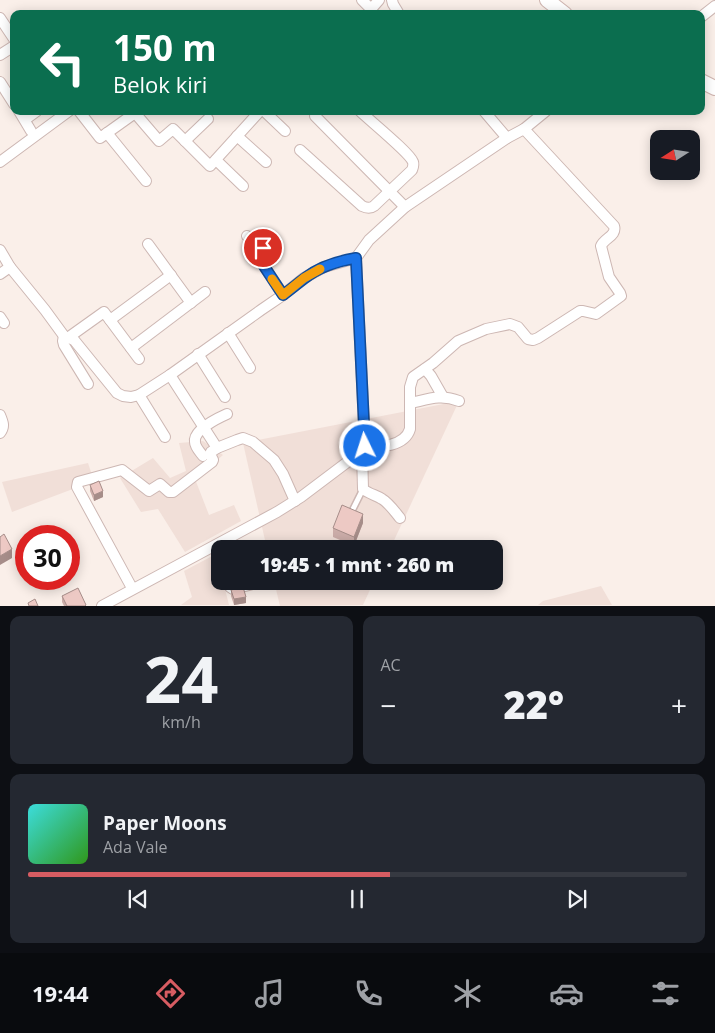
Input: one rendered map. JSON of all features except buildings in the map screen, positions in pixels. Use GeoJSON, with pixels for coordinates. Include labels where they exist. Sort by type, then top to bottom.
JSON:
{"type":"FeatureCollection","features":[{"type":"Feature","properties":{"kind":"main road"},"geometry":{"type":"LineString","coordinates":[[547,0],[560,10]]}},
{"type":"Feature","properties":{"kind":"street"},"geometry":{"type":"LineString","coordinates":[[362,0],[372,8],[379,0]]}},
{"type":"Feature","properties":{"kind":"street"},"geometry":{"type":"LineString","coordinates":[[705,14],[715,6]]}},
{"type":"Feature","properties":{"kind":"street"},"geometry":{"type":"LineString","coordinates":[[0,18],[10,33]]}},
{"type":"Feature","properties":{"kind":"street"},"geometry":{"type":"LineString","coordinates":[[0,82],[10,98]]}},
{"type":"Feature","properties":{"kind":"street"},"geometry":{"type":"LineString","coordinates":[[23,115],[31,131]]}},
{"type":"Feature","properties":{"kind":"street"},"geometry":{"type":"LineString","coordinates":[[0,162],[64,115]]}},
{"type":"Feature","properties":{"kind":"street"},"geometry":{"type":"LineString","coordinates":[[82,115],[100,138],[132,115]]}},
{"type":"Feature","properties":{"kind":"street"},"geometry":{"type":"LineString","coordinates":[[137,115],[159,141],[173,128],[210,166],[256,115]]}},
{"type":"Feature","properties":{"kind":"street"},"geometry":{"type":"LineString","coordinates":[[268,115],[285,131]]}},
{"type":"Feature","properties":{"kind":"street"},"geometry":{"type":"LineString","coordinates":[[300,150],[362,206],[371,208],[412,170],[413,162],[364,115]]}},
{"type":"Feature","properties":{"kind":"street"},"geometry":{"type":"LineString","coordinates":[[487,115],[507,138]]}},
{"type":"Feature","properties":{"kind":"street"},"geometry":{"type":"LineString","coordinates":[[400,518],[381,498],[363,489],[356,258],[369,240],[405,207],[541,115]]}},
{"type":"Feature","properties":{"kind":"street"},"geometry":{"type":"LineString","coordinates":[[315,116],[405,207]]}},
{"type":"Feature","properties":{"kind":"street"},"geometry":{"type":"LineString","coordinates":[[185,141],[208,119]]}},
{"type":"Feature","properties":{"kind":"street"},"geometry":{"type":"LineString","coordinates":[[230,540],[295,500],[363,448],[385,446],[405,438],[410,430],[410,403],[413,377],[458,341],[486,329],[510,324],[518,327],[528,339],[533,340],[580,311],[596,314],[621,296],[609,276],[601,246],[602,243],[614,234],[614,226],[524,128]]}},
{"type":"Feature","properties":{"kind":"street"},"geometry":{"type":"LineString","coordinates":[[107,133],[146,181]]}},
{"type":"Feature","properties":{"kind":"street"},"geometry":{"type":"LineString","coordinates":[[237,136],[266,162]]}},
{"type":"Feature","properties":{"kind":"street"},"geometry":{"type":"LineString","coordinates":[[216,160],[243,186]]}},
{"type":"Feature","properties":{"kind":"street"},"geometry":{"type":"LineString","coordinates":[[247,236],[263,248],[262,263],[283,295]]}},
{"type":"Feature","properties":{"kind":"street"},"geometry":{"type":"LineString","coordinates":[[148,244],[191,302]]}},
{"type":"Feature","properties":{"kind":"street"},"geometry":{"type":"LineString","coordinates":[[0,250],[10,267],[45,310],[67,336],[74,340],[117,393],[131,397],[139,395],[170,376],[260,310],[324,267],[356,258]]}},
{"type":"Feature","properties":{"kind":"street"},"geometry":{"type":"LineString","coordinates":[[0,274],[10,267]]}},
{"type":"Feature","properties":{"kind":"street"},"geometry":{"type":"LineString","coordinates":[[110,320],[171,275]]}},
{"type":"Feature","properties":{"kind":"street"},"geometry":{"type":"LineString","coordinates":[[131,348],[205,292]]}},
{"type":"Feature","properties":{"kind":"street"},"geometry":{"type":"LineString","coordinates":[[88,384],[63,341],[67,336],[104,312],[139,359]]}},
{"type":"Feature","properties":{"kind":"street"},"geometry":{"type":"LineString","coordinates":[[228,333],[250,368]]}},
{"type":"Feature","properties":{"kind":"street"},"geometry":{"type":"LineString","coordinates":[[198,354],[225,397]]}},
{"type":"Feature","properties":{"kind":"street"},"geometry":{"type":"LineString","coordinates":[[425,369],[443,397]]}},
{"type":"Feature","properties":{"kind":"street"},"geometry":{"type":"LineString","coordinates":[[170,376],[217,448]]}},
{"type":"Feature","properties":{"kind":"street"},"geometry":{"type":"LineString","coordinates":[[139,395],[165,437]]}},
{"type":"Feature","properties":{"kind":"street"},"geometry":{"type":"LineString","coordinates":[[410,403],[443,397],[450,397],[459,401]]}},
{"type":"Feature","properties":{"kind":"street"},"geometry":{"type":"LineString","coordinates":[[0,414],[3,429],[0,433]]}},
{"type":"Feature","properties":{"kind":"street"},"geometry":{"type":"LineString","coordinates":[[203,456],[194,441],[197,434],[210,422],[227,414]]}},
{"type":"Feature","properties":{"kind":"street"},"geometry":{"type":"LineString","coordinates":[[132,588],[77,487],[77,484],[81,481],[124,470],[149,491],[160,484],[169,492],[173,492],[212,462],[210,453],[217,448],[243,438],[253,442],[274,460],[295,500]]}},
{"type":"Feature","properties":{"kind":"street"},"geometry":{"type":"LineString","coordinates":[[102,606],[132,588],[211,550]]}},
{"type":"Feature","properties":{"kind":"lane"},"geometry":{"type":"LineString","coordinates":[[353,509],[363,489]]}},
{"type":"Feature","properties":{"kind":"shaded area"},"geometry":{"type":"Polygon","coordinates":[[[459,401],[394,540],[265,540],[243,443],[459,401]]]}},
{"type":"Feature","properties":{"kind":"shaded area"},"geometry":{"type":"Polygon","coordinates":[[[203,441],[223,455],[195,479],[209,515],[234,505],[241,521],[185,552],[158,509],[141,512],[120,478],[153,458],[170,478],[186,471],[179,443],[203,441]]]}},
{"type":"Feature","properties":{"kind":"shaded area"},"geometry":{"type":"Polygon","coordinates":[[[88,463],[94,481],[12,512],[2,482],[88,463]]]}},
{"type":"Feature","properties":{"kind":"shaded area"},"geometry":{"type":"Polygon","coordinates":[[[211,557],[211,590],[225,590],[229,605],[181,605],[192,597],[184,571],[211,557]]]}},
{"type":"Feature","properties":{"kind":"shaded area"},"geometry":{"type":"Polygon","coordinates":[[[601,586],[612,605],[538,605],[543,601],[601,586]]]}},
{"type":"Feature","properties":{"kind":"shaded area"},"geometry":{"type":"Polygon","coordinates":[[[276,590],[370,590],[363,605],[280,606],[276,590]]]}},
{"type":"Feature","properties":{"kind":"slow traffic"},"geometry":{"type":"LineString","coordinates":[[272,279],[283,295],[304,278],[320,269]]}},
{"type":"Feature","properties":{"kind":"route"},"geometry":{"type":"LineString","coordinates":[[263,248],[264,254],[261,260],[263,266],[283,295],[304,278],[318,270],[356,258],[365,446]]}}]}
